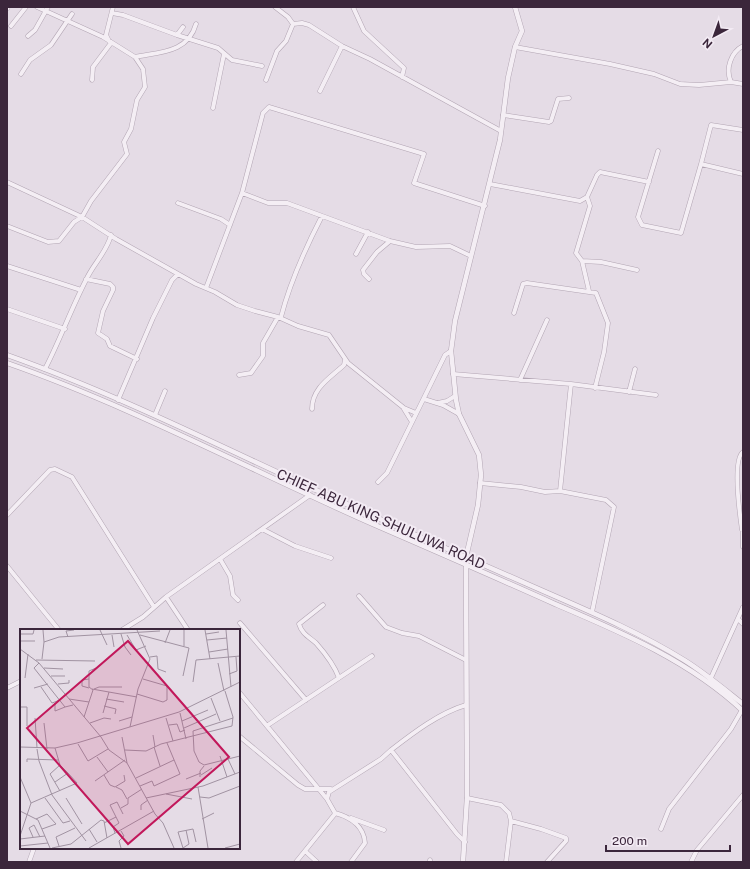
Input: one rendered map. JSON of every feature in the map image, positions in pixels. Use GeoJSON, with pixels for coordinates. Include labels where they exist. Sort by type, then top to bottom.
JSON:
{"type":"FeatureCollection","features":[{"type":"Feature","properties":{"kind":"street"},"geometry":{"type":"LineString","coordinates":[[11,26],[26,7]]}},
{"type":"Feature","properties":{"kind":"street"},"geometry":{"type":"LineString","coordinates":[[7,226],[52,243],[59,241],[74,222],[82,217],[91,200],[127,154],[124,142],[131,130],[137,100],[145,87],[143,69],[135,57],[47,9],[37,7]]}},
{"type":"Feature","properties":{"kind":"street"},"geometry":{"type":"LineString","coordinates":[[110,42],[106,35],[113,7]]}},
{"type":"Feature","properties":{"kind":"street"},"geometry":{"type":"LineString","coordinates":[[275,7],[288,17],[293,24]]}},
{"type":"Feature","properties":{"kind":"street"},"geometry":{"type":"LineString","coordinates":[[353,7],[364,31],[404,68],[402,77]]}},
{"type":"Feature","properties":{"kind":"street"},"geometry":{"type":"LineString","coordinates":[[463,862],[467,798],[466,557],[478,505],[480,483],[479,455],[459,414],[455,396],[451,350],[455,321],[490,184],[501,132],[508,78],[515,47],[522,31],[516,7]]}},
{"type":"Feature","properties":{"kind":"street"},"geometry":{"type":"LineString","coordinates":[[28,36],[47,9]]}},
{"type":"Feature","properties":{"kind":"street"},"geometry":{"type":"LineString","coordinates":[[112,13],[123,15],[176,35],[218,48],[232,60],[262,66]]}},
{"type":"Feature","properties":{"kind":"street"},"geometry":{"type":"LineString","coordinates":[[21,74],[30,60],[51,45],[66,20],[72,14]]}},
{"type":"Feature","properties":{"kind":"street"},"geometry":{"type":"LineString","coordinates":[[293,24],[302,23],[309,25],[342,46],[402,77],[501,132]]}},
{"type":"Feature","properties":{"kind":"street"},"geometry":{"type":"LineString","coordinates":[[135,57],[172,50],[190,39],[196,24]]}},
{"type":"Feature","properties":{"kind":"street"},"geometry":{"type":"LineString","coordinates":[[266,80],[277,51],[286,41],[293,24]]}},
{"type":"Feature","properties":{"kind":"street"},"geometry":{"type":"LineString","coordinates":[[176,35],[183,27]]}},
{"type":"Feature","properties":{"kind":"street"},"geometry":{"type":"LineString","coordinates":[[92,80],[93,67],[110,42]]}},
{"type":"Feature","properties":{"kind":"street"},"geometry":{"type":"LineString","coordinates":[[320,91],[342,46]]}},
{"type":"Feature","properties":{"kind":"street"},"geometry":{"type":"LineString","coordinates":[[731,82],[729,77],[732,56],[736,49],[743,46]]}},
{"type":"Feature","properties":{"kind":"street"},"geometry":{"type":"LineString","coordinates":[[515,47],[610,64],[654,74],[680,84],[699,85],[731,82],[743,84]]}},
{"type":"Feature","properties":{"kind":"street"},"geometry":{"type":"LineString","coordinates":[[213,108],[224,54]]}},
{"type":"Feature","properties":{"kind":"street"},"geometry":{"type":"LineString","coordinates":[[503,115],[550,122],[558,99],[569,98]]}},
{"type":"Feature","properties":{"kind":"street"},"geometry":{"type":"LineString","coordinates":[[206,288],[242,193],[263,113],[269,107],[424,154],[414,183],[484,206]]}},
{"type":"Feature","properties":{"kind":"street"},"geometry":{"type":"LineString","coordinates":[[658,150],[638,217],[639,222],[642,225],[681,232],[711,124],[743,130]]}},
{"type":"Feature","properties":{"kind":"street"},"geometry":{"type":"LineString","coordinates":[[701,164],[743,174]]}},
{"type":"Feature","properties":{"kind":"street"},"geometry":{"type":"LineString","coordinates":[[490,184],[580,201],[587,197],[597,175],[600,172],[649,182]]}},
{"type":"Feature","properties":{"kind":"street"},"geometry":{"type":"LineString","coordinates":[[7,182],[82,217],[116,239],[237,305],[279,317],[298,326],[329,335],[345,363],[349,364],[404,408],[416,413]]}},
{"type":"Feature","properties":{"kind":"street"},"geometry":{"type":"LineString","coordinates":[[242,193],[268,203],[287,204],[390,241],[416,247],[450,246],[471,256]]}},
{"type":"Feature","properties":{"kind":"street"},"geometry":{"type":"LineString","coordinates":[[587,197],[590,206],[576,253],[582,261],[589,291]]}},
{"type":"Feature","properties":{"kind":"street"},"geometry":{"type":"LineString","coordinates":[[178,203],[221,219],[230,225]]}},
{"type":"Feature","properties":{"kind":"street"},"geometry":{"type":"LineString","coordinates":[[239,375],[250,374],[263,356],[263,343],[279,317],[293,279],[322,216]]}},
{"type":"Feature","properties":{"kind":"street"},"geometry":{"type":"LineString","coordinates":[[356,254],[368,232]]}},
{"type":"Feature","properties":{"kind":"street"},"geometry":{"type":"LineString","coordinates":[[45,369],[65,329],[86,279],[109,243],[111,235]]}},
{"type":"Feature","properties":{"kind":"street"},"geometry":{"type":"LineString","coordinates":[[109,243],[116,239]]}},
{"type":"Feature","properties":{"kind":"street"},"geometry":{"type":"LineString","coordinates":[[369,279],[364,274],[363,270],[377,252],[390,241]]}},
{"type":"Feature","properties":{"kind":"street"},"geometry":{"type":"LineString","coordinates":[[582,261],[601,262],[637,270]]}},
{"type":"Feature","properties":{"kind":"street"},"geometry":{"type":"LineString","coordinates":[[7,266],[81,290]]}},
{"type":"Feature","properties":{"kind":"street"},"geometry":{"type":"LineString","coordinates":[[118,400],[159,306],[172,280],[178,274]]}},
{"type":"Feature","properties":{"kind":"street"},"geometry":{"type":"LineString","coordinates":[[86,279],[113,286],[113,290],[103,311],[98,333],[107,339],[110,346],[137,359]]}},
{"type":"Feature","properties":{"kind":"street"},"geometry":{"type":"LineString","coordinates":[[514,313],[523,284],[527,283],[596,293],[608,323],[604,352],[596,388]]}},
{"type":"Feature","properties":{"kind":"street"},"geometry":{"type":"LineString","coordinates":[[7,310],[65,329]]}},
{"type":"Feature","properties":{"kind":"street"},"geometry":{"type":"LineString","coordinates":[[520,380],[547,320]]}},
{"type":"Feature","properties":{"kind":"street"},"geometry":{"type":"LineString","coordinates":[[378,482],[387,473],[402,439],[424,399],[445,355],[451,350]]}},
{"type":"Feature","properties":{"kind":"street","name":"CHIEF ABU KING SHULUWA ROAD"},"geometry":{"type":"LineString","coordinates":[[7,356],[45,369],[155,415],[466,557],[592,612],[684,660],[711,678],[743,704]]}},
{"type":"Feature","properties":{"kind":"street"},"geometry":{"type":"LineString","coordinates":[[7,363],[111,403],[310,495],[612,628],[657,652],[708,683],[742,711],[731,729],[669,809],[661,829]]}},
{"type":"Feature","properties":{"kind":"street"},"geometry":{"type":"LineString","coordinates":[[312,409],[313,398],[321,385],[345,363]]}},
{"type":"Feature","properties":{"kind":"street"},"geometry":{"type":"LineString","coordinates":[[629,392],[635,369]]}},
{"type":"Feature","properties":{"kind":"street"},"geometry":{"type":"LineString","coordinates":[[453,374],[571,384],[656,395]]}},
{"type":"Feature","properties":{"kind":"street"},"geometry":{"type":"LineString","coordinates":[[560,491],[571,384]]}},
{"type":"Feature","properties":{"kind":"street"},"geometry":{"type":"LineString","coordinates":[[155,415],[166,391]]}},
{"type":"Feature","properties":{"kind":"street"},"geometry":{"type":"LineString","coordinates":[[438,403],[447,401],[455,396]]}},
{"type":"Feature","properties":{"kind":"street"},"geometry":{"type":"LineString","coordinates":[[424,399],[438,403],[459,414]]}},
{"type":"Feature","properties":{"kind":"street"},"geometry":{"type":"LineString","coordinates":[[404,408],[412,422]]}},
{"type":"Feature","properties":{"kind":"street"},"geometry":{"type":"LineString","coordinates":[[226,456],[230,450]]}},
{"type":"Feature","properties":{"kind":"street"},"geometry":{"type":"LineString","coordinates":[[743,452],[740,456],[738,474],[743,547]]}},
{"type":"Feature","properties":{"kind":"street"},"geometry":{"type":"LineString","coordinates":[[7,515],[50,470],[54,469],[72,477],[154,608]]}},
{"type":"Feature","properties":{"kind":"street"},"geometry":{"type":"LineString","coordinates":[[480,483],[521,487],[545,492],[560,491],[606,500],[614,506],[592,612]]}},
{"type":"Feature","properties":{"kind":"street"},"geometry":{"type":"LineString","coordinates":[[123,629],[310,495]]}},
{"type":"Feature","properties":{"kind":"street"},"geometry":{"type":"LineString","coordinates":[[262,529],[295,546],[331,558]]}},
{"type":"Feature","properties":{"kind":"street"},"geometry":{"type":"LineString","coordinates":[[220,559],[230,576],[233,595],[238,600]]}},
{"type":"Feature","properties":{"kind":"street"},"geometry":{"type":"LineString","coordinates":[[7,566],[58,629]]}},
{"type":"Feature","properties":{"kind":"street"},"geometry":{"type":"LineString","coordinates":[[359,596],[386,627],[398,632],[419,636],[466,660]]}},
{"type":"Feature","properties":{"kind":"street"},"geometry":{"type":"LineString","coordinates":[[166,597],[187,629]]}},
{"type":"Feature","properties":{"kind":"street"},"geometry":{"type":"LineString","coordinates":[[322,604],[299,624],[303,634],[319,647],[336,670],[339,678]]}},
{"type":"Feature","properties":{"kind":"street"},"geometry":{"type":"LineString","coordinates":[[708,683],[743,607]]}},
{"type":"Feature","properties":{"kind":"street"},"geometry":{"type":"LineString","coordinates":[[738,619],[743,624]]}},
{"type":"Feature","properties":{"kind":"street"},"geometry":{"type":"LineString","coordinates":[[240,623],[306,700]]}},
{"type":"Feature","properties":{"kind":"street"},"geometry":{"type":"LineString","coordinates":[[268,725],[372,656]]}},
{"type":"Feature","properties":{"kind":"street"},"geometry":{"type":"LineString","coordinates":[[7,688],[20,682]]}},
{"type":"Feature","properties":{"kind":"street"},"geometry":{"type":"LineString","coordinates":[[240,693],[328,799],[335,813],[384,830]]}},
{"type":"Feature","properties":{"kind":"street"},"geometry":{"type":"LineString","coordinates":[[240,737],[298,785],[306,789],[331,789],[358,774],[390,750],[447,713],[466,705]]}},
{"type":"Feature","properties":{"kind":"street"},"geometry":{"type":"LineString","coordinates":[[390,750],[465,842]]}},
{"type":"Feature","properties":{"kind":"street"},"geometry":{"type":"LineString","coordinates":[[328,799],[328,793],[331,789]]}},
{"type":"Feature","properties":{"kind":"street"},"geometry":{"type":"LineString","coordinates":[[691,862],[697,850],[743,795]]}},
{"type":"Feature","properties":{"kind":"street"},"geometry":{"type":"LineString","coordinates":[[467,798],[501,805],[509,813],[511,821],[506,862]]}},
{"type":"Feature","properties":{"kind":"street"},"geometry":{"type":"LineString","coordinates":[[296,862],[335,813]]}},
{"type":"Feature","properties":{"kind":"street"},"geometry":{"type":"LineString","coordinates":[[349,818],[361,829],[365,840],[362,849],[351,862]]}},
{"type":"Feature","properties":{"kind":"street"},"geometry":{"type":"LineString","coordinates":[[511,821],[541,829],[566,838],[566,841],[547,862]]}},
{"type":"Feature","properties":{"kind":"street"},"geometry":{"type":"LineString","coordinates":[[29,862],[34,849]]}},
{"type":"Feature","properties":{"kind":"street"},"geometry":{"type":"LineString","coordinates":[[305,851],[318,862]]}}]}
